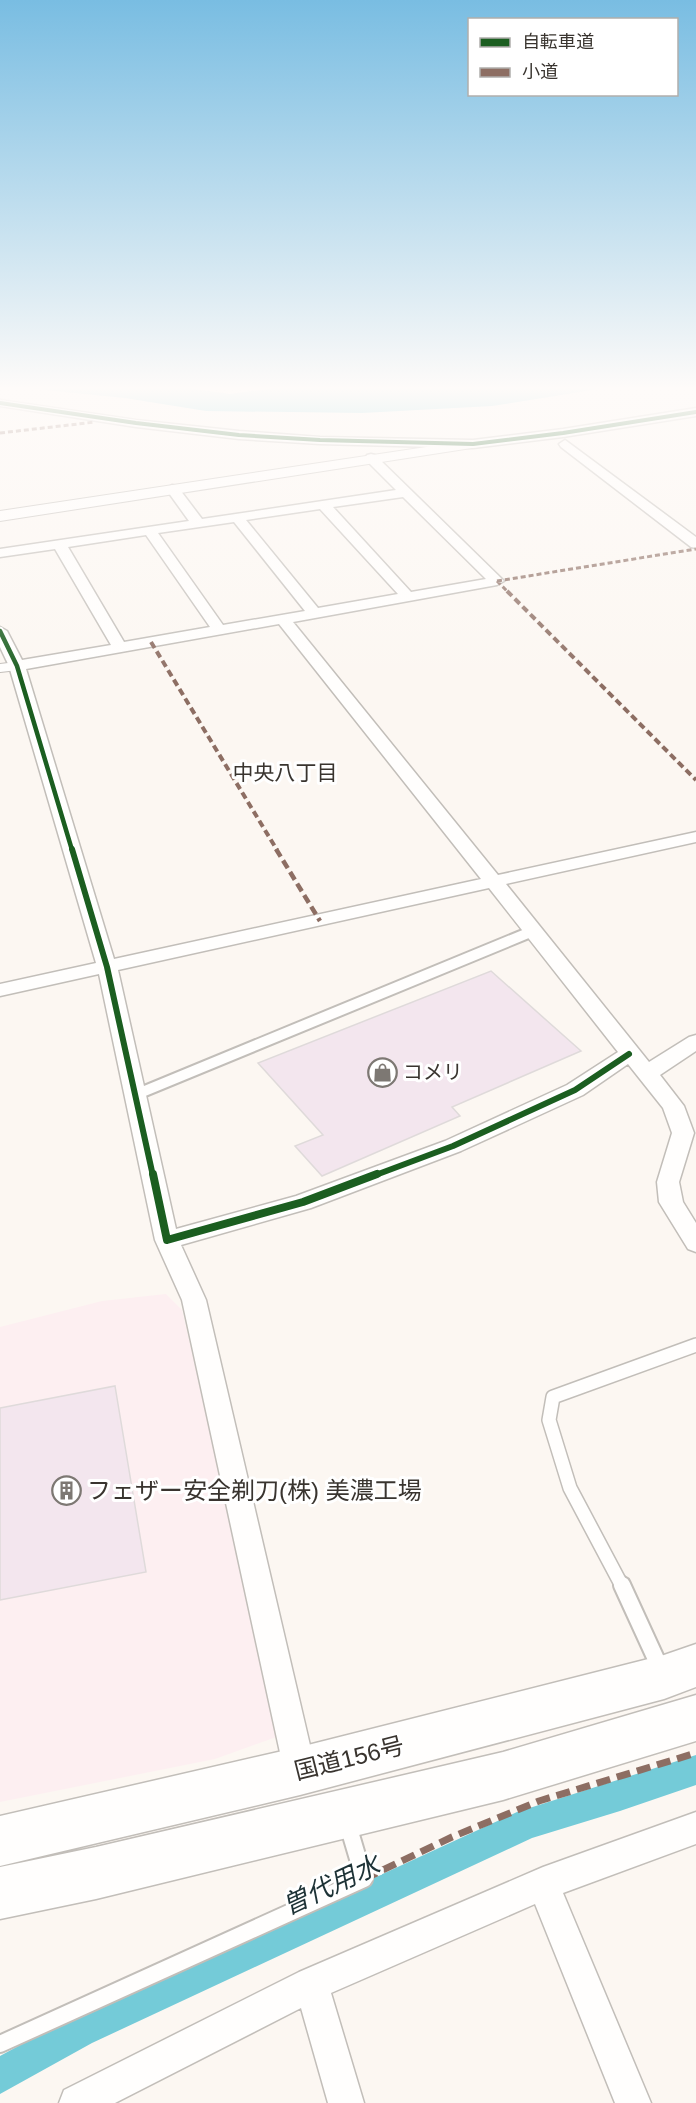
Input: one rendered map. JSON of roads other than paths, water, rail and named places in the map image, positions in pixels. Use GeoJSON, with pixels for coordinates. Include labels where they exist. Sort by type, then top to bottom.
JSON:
{"type":"FeatureCollection","features":[{"type":"Feature","properties":{"kind":"highway","name":"国道156号"},"geometry":{"type":"LineString","coordinates":[[0,1841],[300,1771],[680,1671]]}},
{"type":"Feature","properties":{"kind":"highway"},"geometry":{"type":"LineString","coordinates":[[0,1893],[96,1873],[503,1776],[696,1718]]}},
{"type":"Feature","properties":{"kind":"street"},"geometry":{"type":"LineString","coordinates":[[0,516],[197,485]]}},
{"type":"Feature","properties":{"kind":"street"},"geometry":{"type":"LineString","coordinates":[[8,667],[497,581],[401,485]]}},
{"type":"Feature","properties":{"kind":"street"},"geometry":{"type":"LineString","coordinates":[[619,485],[696,544]]}},
{"type":"Feature","properties":{"kind":"street"},"geometry":{"type":"LineString","coordinates":[[172,489],[198,523]]}},
{"type":"Feature","properties":{"kind":"street"},"geometry":{"type":"LineString","coordinates":[[0,553],[408,492]]}},
{"type":"Feature","properties":{"kind":"street"},"geometry":{"type":"LineString","coordinates":[[324,505],[408,597]]}},
{"type":"Feature","properties":{"kind":"street"},"geometry":{"type":"LineString","coordinates":[[237,518],[314,613]]}},
{"type":"Feature","properties":{"kind":"street"},"geometry":{"type":"LineString","coordinates":[[150,531],[219,630]]}},
{"type":"Feature","properties":{"kind":"street"},"geometry":{"type":"LineString","coordinates":[[59,544],[120,648]]}},
{"type":"Feature","properties":{"kind":"street"},"geometry":{"type":"LineString","coordinates":[[283,619],[494,881],[629,1054],[673,1106],[683,1133],[668,1182],[671,1202],[696,1243]]}},
{"type":"Feature","properties":{"kind":"street"},"geometry":{"type":"LineString","coordinates":[[0,631],[8,667],[107,967],[167,1240],[194,1300],[300,1771]]}},
{"type":"Feature","properties":{"kind":"street"},"geometry":{"type":"LineString","coordinates":[[0,990],[696,837]]}},
{"type":"Feature","properties":{"kind":"street"},"geometry":{"type":"LineString","coordinates":[[647,1073],[696,1042]]}},
{"type":"Feature","properties":{"kind":"street"},"geometry":{"type":"LineString","coordinates":[[167,1240],[303,1202],[453,1146],[575,1090],[629,1054]]}},
{"type":"Feature","properties":{"kind":"street"},"geometry":{"type":"LineString","coordinates":[[77,2103],[310,1984],[543,1884],[696,1828]]}},
{"type":"Feature","properties":{"kind":"street"},"geometry":{"type":"LineString","coordinates":[[543,1884],[633,2103]]}},
{"type":"Feature","properties":{"kind":"street"},"geometry":{"type":"LineString","coordinates":[[310,1984],[346,2103]]}},
{"type":"Feature","properties":{"kind":"lane"},"geometry":{"type":"LineString","coordinates":[[135,1095],[533,932]]}},
{"type":"Feature","properties":{"kind":"lane"},"geometry":{"type":"LineString","coordinates":[[680,1671],[613,1566],[570,1488],[549,1420],[553,1397],[696,1345]]}},
{"type":"Feature","properties":{"kind":"lane"},"geometry":{"type":"LineString","coordinates":[[0,2044],[364,1879],[345,1813]]}},
{"type":"Feature","properties":{"kind":"waterway","name":"曽代用水"},"geometry":{"type":"LineString","coordinates":[[0,2076],[80,2031],[528,1823],[620,1796],[696,1770]]}},
{"type":"Feature","properties":{"kind":"place","name":"コメリ"},"geometry":{"type":"Point","coordinates":[382,1072]}},
{"type":"Feature","properties":{"kind":"place","name":"フェザー安全剃刀(株) 美濃工場"},"geometry":{"type":"Point","coordinates":[66,1490]}},
{"type":"Feature","properties":{"kind":"district","name":"中央八丁目"},"geometry":{"type":"Point","coordinates":[285,772]}}]}
